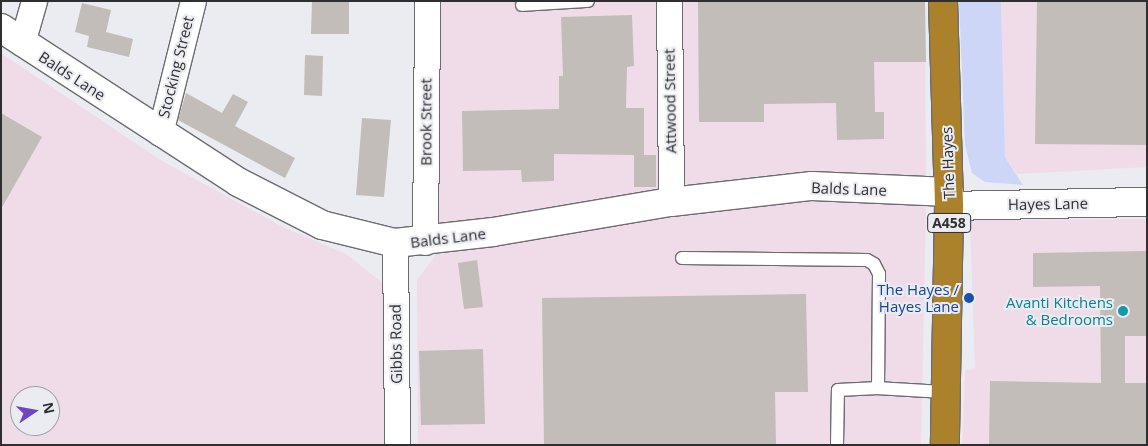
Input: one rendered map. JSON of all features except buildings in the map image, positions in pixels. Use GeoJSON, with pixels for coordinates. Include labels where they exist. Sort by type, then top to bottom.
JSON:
{"type":"FeatureCollection","features":[{"type":"Feature","properties":{"kind":"highway","name":"The Hayes"},"geometry":{"type":"LineString","coordinates":[[943,1],[949,199],[945,445]]}},
{"type":"Feature","properties":{"kind":"street"},"geometry":{"type":"LineString","coordinates":[[12,36],[34,1]]}},
{"type":"Feature","properties":{"kind":"street","name":"Stocking Street"},"geometry":{"type":"LineString","coordinates":[[160,133],[193,1]]}},
{"type":"Feature","properties":{"kind":"street","name":"Brook Street"},"geometry":{"type":"LineString","coordinates":[[425,242],[427,1]]}},
{"type":"Feature","properties":{"kind":"street","name":"Attwood Street"},"geometry":{"type":"LineString","coordinates":[[669,1],[671,202]]}},
{"type":"Feature","properties":{"kind":"street","name":"Balds Lane"},"geometry":{"type":"LineString","coordinates":[[12,36],[238,182],[322,225],[395,243],[425,242],[671,202],[812,186],[949,199]]}},
{"type":"Feature","properties":{"kind":"street","name":"Hayes Lane"},"geometry":{"type":"LineString","coordinates":[[949,199],[1147,202]]}},
{"type":"Feature","properties":{"kind":"street","name":"Gibbs Road"},"geometry":{"type":"LineString","coordinates":[[395,243],[397,445]]}},
{"type":"Feature","properties":{"kind":"lane"},"geometry":{"type":"LineString","coordinates":[[522,4],[588,1]]}},
{"type":"Feature","properties":{"kind":"lane"},"geometry":{"type":"LineString","coordinates":[[682,258],[867,260],[874,264],[879,274],[878,388]]}},
{"type":"Feature","properties":{"kind":"lane"},"geometry":{"type":"LineString","coordinates":[[837,445],[838,390],[878,388],[946,392]]}},
{"type":"Feature","properties":{"kind":"shaded area"},"geometry":{"type":"Polygon","coordinates":[[[435,1],[925,1],[926,209],[921,445],[418,445],[417,280],[435,256],[435,1]]]}},
{"type":"Feature","properties":{"kind":"shaded area"},"geometry":{"type":"Polygon","coordinates":[[[959,1],[1001,1],[1005,157],[1023,185],[985,182],[972,173],[965,145],[959,1]]]}},
{"type":"Feature","properties":{"kind":"shaded area"},"geometry":{"type":"Polygon","coordinates":[[[1001,1],[1147,1],[1147,167],[1017,174],[1005,157],[1001,1]]]}},
{"type":"Feature","properties":{"kind":"shaded area"},"geometry":{"type":"Polygon","coordinates":[[[1,53],[162,161],[283,227],[346,254],[385,285],[385,445],[1,445],[1,53]]]}},
{"type":"Feature","properties":{"kind":"shaded area"},"geometry":{"type":"Polygon","coordinates":[[[1147,219],[1147,445],[962,445],[965,370],[975,369],[970,220],[1147,219]]]}},
{"type":"Feature","properties":{"kind":"place","name":"The Hayes / Hayes Lane"},"geometry":{"type":"Point","coordinates":[969,298]}},
{"type":"Feature","properties":{"kind":"place","name":"Avanti Kitchens & Bedrooms"},"geometry":{"type":"Point","coordinates":[1123,311]}}]}
